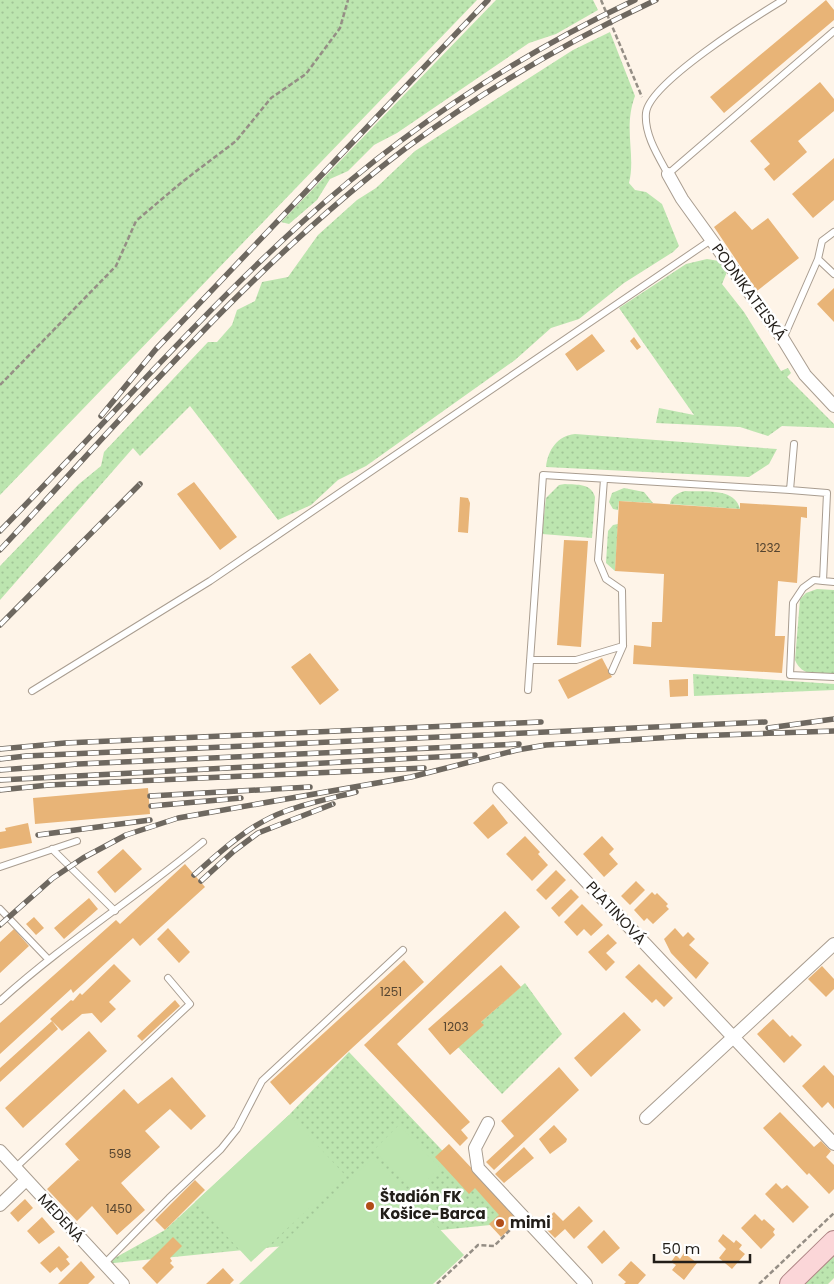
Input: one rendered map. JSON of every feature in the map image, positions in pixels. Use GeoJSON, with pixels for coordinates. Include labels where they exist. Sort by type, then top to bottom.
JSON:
{"type":"FeatureCollection","features":[{"type":"Feature","properties":{"kind":"main road"},"geometry":{"type":"LineString","coordinates":[[790,1284],[834,1241]]}},
{"type":"Feature","properties":{"kind":"street","name":"PODNIKATEĽSKÁ"},"geometry":{"type":"LineString","coordinates":[[668,174],[682,198],[783,339],[806,375],[834,406]]}},
{"type":"Feature","properties":{"kind":"street","name":"PLATINOVÁ"},"geometry":{"type":"LineString","coordinates":[[498,789],[834,1144]]}},
{"type":"Feature","properties":{"kind":"street"},"geometry":{"type":"LineString","coordinates":[[646,1118],[834,944]]}},
{"type":"Feature","properties":{"kind":"street"},"geometry":{"type":"LineString","coordinates":[[488,1123],[475,1148],[478,1168],[586,1284]]}},
{"type":"Feature","properties":{"kind":"street","name":"MEDENÁ"},"geometry":{"type":"LineString","coordinates":[[0,1151],[104,1264],[116,1282]]}},
{"type":"Feature","properties":{"kind":"street"},"geometry":{"type":"LineString","coordinates":[[0,1205],[26,1180]]}},
{"type":"Feature","properties":{"kind":"lane"},"geometry":{"type":"LineString","coordinates":[[783,0],[743,24],[697,58],[658,93],[648,107],[646,129],[668,174],[834,32]]}},
{"type":"Feature","properties":{"kind":"lane"},"geometry":{"type":"LineString","coordinates":[[783,339],[818,259],[822,241],[834,232]]}},
{"type":"Feature","properties":{"kind":"lane"},"geometry":{"type":"LineString","coordinates":[[32,691],[210,581],[711,240]]}},
{"type":"Feature","properties":{"kind":"lane"},"geometry":{"type":"LineString","coordinates":[[818,259],[834,274]]}},
{"type":"Feature","properties":{"kind":"lane"},"geometry":{"type":"LineString","coordinates":[[790,490],[794,444]]}},
{"type":"Feature","properties":{"kind":"lane"},"geometry":{"type":"LineString","coordinates":[[528,690],[543,475],[827,493],[834,487]]}},
{"type":"Feature","properties":{"kind":"lane"},"geometry":{"type":"LineString","coordinates":[[604,479],[598,560],[606,579],[622,590],[623,646],[612,671]]}},
{"type":"Feature","properties":{"kind":"lane"},"geometry":{"type":"LineString","coordinates":[[822,581],[827,493]]}},
{"type":"Feature","properties":{"kind":"lane"},"geometry":{"type":"LineString","coordinates":[[834,582],[814,580],[803,588],[793,603],[790,675],[834,677]]}},
{"type":"Feature","properties":{"kind":"lane"},"geometry":{"type":"LineString","coordinates":[[530,660],[576,660],[623,646]]}},
{"type":"Feature","properties":{"kind":"lane"},"geometry":{"type":"LineString","coordinates":[[0,867],[77,841]]}},
{"type":"Feature","properties":{"kind":"lane"},"geometry":{"type":"LineString","coordinates":[[0,1001],[48,959],[115,912],[203,842]]}},
{"type":"Feature","properties":{"kind":"lane"},"geometry":{"type":"LineString","coordinates":[[52,849],[115,912]]}},
{"type":"Feature","properties":{"kind":"lane"},"geometry":{"type":"LineString","coordinates":[[0,909],[48,959]]}},
{"type":"Feature","properties":{"kind":"lane"},"geometry":{"type":"LineString","coordinates":[[104,1264],[221,1149],[237,1129],[262,1081],[403,950]]}},
{"type":"Feature","properties":{"kind":"lane"},"geometry":{"type":"LineString","coordinates":[[15,1168],[190,1004],[168,978]]}},
{"type":"Feature","properties":{"kind":"path"},"geometry":{"type":"LineString","coordinates":[[0,385],[116,266],[136,222],[182,182],[236,142],[271,98],[306,74],[340,28],[348,0]]}},
{"type":"Feature","properties":{"kind":"path"},"geometry":{"type":"LineString","coordinates":[[601,0],[648,107]]}},
{"type":"Feature","properties":{"kind":"path"},"geometry":{"type":"LineString","coordinates":[[759,1284],[834,1213]]}},
{"type":"Feature","properties":{"kind":"path"},"geometry":{"type":"LineString","coordinates":[[437,1284],[478,1245],[494,1246],[523,1217]]}},
{"type":"Feature","properties":{"kind":"green space"},"geometry":{"type":"Polygon","coordinates":[[[0,0],[477,0],[0,495],[0,0]]]}},
{"type":"Feature","properties":{"kind":"green space"},"geometry":{"type":"Polygon","coordinates":[[[496,0],[593,0],[598,10],[556,34],[529,43],[397,133],[374,145],[348,171],[330,179],[317,200],[289,224],[281,222],[496,0]]]}},
{"type":"Feature","properties":{"kind":"green space"},"geometry":{"type":"Polygon","coordinates":[[[610,32],[635,96],[630,119],[631,173],[629,183],[635,190],[646,192],[662,204],[679,246],[673,252],[624,283],[579,319],[551,328],[515,360],[366,466],[338,480],[311,505],[278,520],[190,406],[140,456],[133,448],[0,600],[0,566],[79,484],[101,466],[104,452],[208,342],[217,342],[232,325],[237,310],[255,301],[262,282],[288,277],[318,235],[357,200],[376,188],[415,151],[573,50],[610,32]]]}},
{"type":"Feature","properties":{"kind":"green space"},"geometry":{"type":"Polygon","coordinates":[[[707,259],[719,261],[727,272],[722,284],[744,312],[781,371],[788,368],[791,373],[787,377],[834,424],[834,428],[782,426],[768,436],[740,427],[656,423],[659,408],[694,415],[619,308],[686,264],[707,259]]]}},
{"type":"Feature","properties":{"kind":"green space"},"geometry":{"type":"Polygon","coordinates":[[[575,434],[777,449],[769,464],[749,477],[546,467],[554,445],[563,438],[575,434]]]}},
{"type":"Feature","properties":{"kind":"green space"},"geometry":{"type":"Polygon","coordinates":[[[559,485],[587,487],[593,492],[595,497],[592,538],[542,534],[546,498],[559,485]]]}},
{"type":"Feature","properties":{"kind":"green space"},"geometry":{"type":"Polygon","coordinates":[[[624,488],[644,492],[653,503],[619,501],[618,510],[613,509],[609,502],[612,493],[624,488]]]}},
{"type":"Feature","properties":{"kind":"green space"},"geometry":{"type":"Polygon","coordinates":[[[685,491],[709,491],[725,494],[737,502],[740,509],[670,504],[673,497],[685,491]]]}},
{"type":"Feature","properties":{"kind":"green space"},"geometry":{"type":"Polygon","coordinates":[[[618,524],[615,571],[606,563],[608,531],[613,525],[618,524]]]}},
{"type":"Feature","properties":{"kind":"green space"},"geometry":{"type":"Polygon","coordinates":[[[817,589],[834,590],[834,675],[811,674],[802,669],[795,660],[800,599],[806,593],[817,589]]]}},
{"type":"Feature","properties":{"kind":"green space"},"geometry":{"type":"Polygon","coordinates":[[[693,674],[834,684],[834,690],[694,696],[693,674]]]}},
{"type":"Feature","properties":{"kind":"green space"},"geometry":{"type":"Polygon","coordinates":[[[525,983],[562,1034],[502,1094],[458,1047],[481,1022],[525,983]]]}},
{"type":"Feature","properties":{"kind":"green space"},"geometry":{"type":"Polygon","coordinates":[[[349,1052],[511,1223],[104,1264],[165,1230],[289,1115],[349,1052]]]}},
{"type":"Feature","properties":{"kind":"green space"},"geometry":{"type":"Polygon","coordinates":[[[289,1115],[345,1175],[251,1262],[195,1202],[289,1115]]]}},
{"type":"Feature","properties":{"kind":"green space"},"geometry":{"type":"Polygon","coordinates":[[[399,1125],[440,1168],[414,1192],[374,1150],[399,1125]]]}},
{"type":"Feature","properties":{"kind":"green space","name":"Štadión FK Košice-Barca"},"geometry":{"type":"Polygon","coordinates":[[[373,1158],[464,1255],[433,1284],[239,1284],[373,1158]]]}},
{"type":"Feature","properties":{"kind":"green space"},"geometry":{"type":"Polygon","coordinates":[[[834,1252],[834,1278],[828,1284],[801,1284],[834,1252]]]}},
{"type":"Feature","properties":{"kind":"building"},"geometry":{"type":"Polygon","coordinates":[[[826,0],[834,10],[834,20],[724,113],[710,97],[826,0]]]}},
{"type":"Feature","properties":{"kind":"building"},"geometry":{"type":"Polygon","coordinates":[[[820,82],[834,99],[834,111],[798,141],[807,152],[774,181],[764,169],[770,164],[750,141],[820,82]]]}},
{"type":"Feature","properties":{"kind":"building"},"geometry":{"type":"Polygon","coordinates":[[[834,158],[834,200],[813,218],[792,194],[834,158]]]}},
{"type":"Feature","properties":{"kind":"building"},"geometry":{"type":"Polygon","coordinates":[[[735,211],[752,230],[768,218],[799,258],[757,291],[714,227],[735,211]]]}},
{"type":"Feature","properties":{"kind":"building"},"geometry":{"type":"Polygon","coordinates":[[[834,288],[834,322],[817,304],[834,288]]]}},
{"type":"Feature","properties":{"kind":"building"},"geometry":{"type":"Polygon","coordinates":[[[592,334],[605,351],[577,371],[565,354],[592,334]]]}},
{"type":"Feature","properties":{"kind":"building"},"geometry":{"type":"Polygon","coordinates":[[[634,337],[641,347],[637,350],[630,341],[634,337]]]}},
{"type":"Feature","properties":{"kind":"building"},"geometry":{"type":"Polygon","coordinates":[[[194,482],[237,537],[220,550],[177,494],[194,482]]]}},
{"type":"Feature","properties":{"kind":"building"},"geometry":{"type":"Polygon","coordinates":[[[460,497],[468,498],[470,503],[468,533],[458,532],[460,497]]]}},
{"type":"Feature","properties":{"kind":"building"},"geometry":{"type":"Polygon","coordinates":[[[619,501],[740,509],[740,503],[807,507],[807,518],[801,517],[797,583],[778,581],[775,636],[785,636],[782,673],[633,664],[634,645],[651,647],[652,622],[662,622],[664,574],[615,571],[619,501]]]}},
{"type":"Feature","properties":{"kind":"building"},"geometry":{"type":"Polygon","coordinates":[[[564,540],[588,541],[581,647],[557,645],[564,540]]]}},
{"type":"Feature","properties":{"kind":"building"},"geometry":{"type":"Polygon","coordinates":[[[310,653],[339,690],[320,705],[291,667],[310,653]]]}},
{"type":"Feature","properties":{"kind":"building"},"geometry":{"type":"Polygon","coordinates":[[[602,658],[612,677],[568,699],[558,680],[602,658]]]}},
{"type":"Feature","properties":{"kind":"building"},"geometry":{"type":"Polygon","coordinates":[[[688,679],[688,696],[670,697],[669,680],[688,679]]]}},
{"type":"Feature","properties":{"kind":"building"},"geometry":{"type":"Polygon","coordinates":[[[148,788],[150,814],[35,824],[33,798],[148,788]]]}},
{"type":"Feature","properties":{"kind":"building"},"geometry":{"type":"Polygon","coordinates":[[[493,804],[508,823],[488,839],[473,823],[493,804]]]}},
{"type":"Feature","properties":{"kind":"building"},"geometry":{"type":"Polygon","coordinates":[[[28,823],[32,843],[0,849],[0,832],[6,831],[5,828],[28,823]]]}},
{"type":"Feature","properties":{"kind":"building"},"geometry":{"type":"Polygon","coordinates":[[[525,836],[540,852],[538,854],[548,865],[532,881],[506,854],[525,836]]]}},
{"type":"Feature","properties":{"kind":"building"},"geometry":{"type":"Polygon","coordinates":[[[602,836],[614,849],[609,854],[618,864],[604,877],[583,854],[602,836]]]}},
{"type":"Feature","properties":{"kind":"building"},"geometry":{"type":"Polygon","coordinates":[[[123,849],[142,869],[115,893],[97,872],[123,849]]]}},
{"type":"Feature","properties":{"kind":"building"},"geometry":{"type":"Polygon","coordinates":[[[185,864],[205,887],[140,946],[133,938],[73,993],[71,989],[0,1054],[0,1023],[116,920],[120,924],[185,864]]]}},
{"type":"Feature","properties":{"kind":"building"},"geometry":{"type":"Polygon","coordinates":[[[556,870],[566,880],[546,900],[536,890],[556,870]]]}},
{"type":"Feature","properties":{"kind":"building"},"geometry":{"type":"Polygon","coordinates":[[[636,881],[645,890],[630,905],[621,896],[636,881]]]}},
{"type":"Feature","properties":{"kind":"building"},"geometry":{"type":"Polygon","coordinates":[[[571,889],[579,897],[559,917],[551,908],[571,889]]]}},
{"type":"Feature","properties":{"kind":"building"},"geometry":{"type":"Polygon","coordinates":[[[652,892],[655,895],[657,893],[668,904],[666,906],[669,909],[653,924],[647,918],[644,921],[634,910],[652,892]]]}},
{"type":"Feature","properties":{"kind":"building"},"geometry":{"type":"Polygon","coordinates":[[[89,898],[98,909],[64,939],[54,928],[89,898]]]}},
{"type":"Feature","properties":{"kind":"building"},"geometry":{"type":"Polygon","coordinates":[[[582,904],[603,925],[591,936],[584,929],[577,936],[564,922],[582,904]]]}},
{"type":"Feature","properties":{"kind":"building"},"geometry":{"type":"Polygon","coordinates":[[[505,911],[520,927],[397,1044],[470,1122],[461,1130],[468,1138],[460,1146],[364,1045],[505,911]]]}},
{"type":"Feature","properties":{"kind":"building"},"geometry":{"type":"Polygon","coordinates":[[[34,917],[44,928],[36,935],[26,924],[34,917]]]}},
{"type":"Feature","properties":{"kind":"building"},"geometry":{"type":"Polygon","coordinates":[[[168,928],[190,952],[179,963],[157,939],[168,928]]]}},
{"type":"Feature","properties":{"kind":"building"},"geometry":{"type":"Polygon","coordinates":[[[675,928],[683,937],[688,932],[695,939],[689,945],[709,963],[696,979],[671,953],[664,939],[675,928]]]}},
{"type":"Feature","properties":{"kind":"building"},"geometry":{"type":"Polygon","coordinates":[[[14,929],[29,946],[0,973],[0,942],[14,929]]]}},
{"type":"Feature","properties":{"kind":"building"},"geometry":{"type":"Polygon","coordinates":[[[608,934],[617,943],[606,953],[615,962],[606,971],[588,952],[608,934]]]}},
{"type":"Feature","properties":{"kind":"building"},"geometry":{"type":"Polygon","coordinates":[[[404,960],[424,982],[290,1105],[270,1082],[404,960]]]}},
{"type":"Feature","properties":{"kind":"building"},"geometry":{"type":"Polygon","coordinates":[[[114,964],[131,981],[109,1002],[116,1009],[101,1023],[92,1013],[82,1014],[62,1031],[50,1019],[80,993],[82,995],[114,964]]]}},
{"type":"Feature","properties":{"kind":"building"},"geometry":{"type":"Polygon","coordinates":[[[639,964],[673,998],[664,1007],[656,999],[652,1003],[625,977],[639,964]]]}},
{"type":"Feature","properties":{"kind":"building"},"geometry":{"type":"Polygon","coordinates":[[[501,965],[521,987],[481,1022],[484,1025],[450,1055],[428,1029],[501,965]]]}},
{"type":"Feature","properties":{"kind":"building"},"geometry":{"type":"Polygon","coordinates":[[[822,966],[834,979],[834,989],[826,997],[808,979],[822,966]]]}},
{"type":"Feature","properties":{"kind":"building"},"geometry":{"type":"Polygon","coordinates":[[[175,1000],[180,1006],[142,1041],[137,1036],[175,1000]]]}},
{"type":"Feature","properties":{"kind":"building"},"geometry":{"type":"Polygon","coordinates":[[[624,1012],[641,1030],[591,1077],[574,1058],[624,1012]]]}},
{"type":"Feature","properties":{"kind":"building"},"geometry":{"type":"Polygon","coordinates":[[[773,1019],[790,1037],[792,1035],[802,1045],[784,1063],[757,1034],[773,1019]]]}},
{"type":"Feature","properties":{"kind":"building"},"geometry":{"type":"Polygon","coordinates":[[[52,1021],[58,1029],[0,1082],[0,1068],[52,1021]]]}},
{"type":"Feature","properties":{"kind":"building"},"geometry":{"type":"Polygon","coordinates":[[[89,1031],[107,1051],[23,1128],[5,1108],[89,1031]]]}},
{"type":"Feature","properties":{"kind":"building"},"geometry":{"type":"Polygon","coordinates":[[[824,1065],[834,1076],[834,1109],[828,1102],[822,1108],[802,1086],[824,1065]]]}},
{"type":"Feature","properties":{"kind":"building"},"geometry":{"type":"Polygon","coordinates":[[[559,1067],[579,1090],[494,1170],[486,1162],[514,1136],[501,1121],[559,1067]]]}},
{"type":"Feature","properties":{"kind":"building"},"geometry":{"type":"Polygon","coordinates":[[[172,1077],[206,1116],[191,1130],[170,1109],[145,1131],[160,1147],[121,1183],[145,1210],[117,1235],[92,1206],[77,1221],[47,1189],[78,1160],[80,1161],[65,1144],[124,1089],[138,1104],[172,1077]]]}},
{"type":"Feature","properties":{"kind":"building"},"geometry":{"type":"Polygon","coordinates":[[[780,1112],[814,1147],[821,1141],[831,1151],[826,1157],[834,1165],[834,1189],[829,1194],[809,1173],[807,1175],[763,1128],[780,1112]]]}},
{"type":"Feature","properties":{"kind":"building"},"geometry":{"type":"Polygon","coordinates":[[[554,1125],[567,1139],[566,1142],[550,1154],[539,1139],[554,1125]]]}},
{"type":"Feature","properties":{"kind":"building"},"geometry":{"type":"Polygon","coordinates":[[[449,1144],[520,1220],[501,1237],[489,1224],[499,1215],[475,1188],[469,1194],[435,1157],[449,1144]]]}},
{"type":"Feature","properties":{"kind":"building"},"geometry":{"type":"Polygon","coordinates":[[[524,1147],[534,1158],[504,1183],[495,1174],[524,1147]]]}},
{"type":"Feature","properties":{"kind":"building"},"geometry":{"type":"Polygon","coordinates":[[[195,1180],[205,1190],[165,1230],[155,1220],[195,1180]]]}},
{"type":"Feature","properties":{"kind":"building"},"geometry":{"type":"Polygon","coordinates":[[[776,1183],[782,1189],[787,1185],[809,1207],[793,1223],[765,1194],[776,1183]]]}},
{"type":"Feature","properties":{"kind":"building"},"geometry":{"type":"Polygon","coordinates":[[[25,1199],[33,1208],[18,1222],[10,1213],[25,1199]]]}},
{"type":"Feature","properties":{"kind":"building"},"geometry":{"type":"Polygon","coordinates":[[[579,1206],[593,1221],[574,1239],[565,1229],[555,1238],[541,1224],[554,1212],[563,1221],[579,1206]]]}},
{"type":"Feature","properties":{"kind":"building"},"geometry":{"type":"Polygon","coordinates":[[[755,1214],[775,1229],[773,1232],[775,1235],[761,1249],[741,1228],[755,1214]]]}},
{"type":"Feature","properties":{"kind":"building"},"geometry":{"type":"Polygon","coordinates":[[[42,1217],[55,1232],[39,1244],[27,1231],[42,1217]]]}},
{"type":"Feature","properties":{"kind":"building"},"geometry":{"type":"Polygon","coordinates":[[[604,1230],[620,1248],[602,1264],[587,1247],[604,1230]]]}},
{"type":"Feature","properties":{"kind":"building"},"geometry":{"type":"Polygon","coordinates":[[[723,1234],[734,1243],[736,1240],[742,1245],[739,1249],[745,1254],[732,1269],[719,1258],[726,1249],[718,1241],[723,1234]]]}},
{"type":"Feature","properties":{"kind":"building"},"geometry":{"type":"Polygon","coordinates":[[[173,1237],[182,1246],[170,1258],[172,1261],[170,1263],[174,1267],[157,1284],[142,1268],[173,1237]]]}},
{"type":"Feature","properties":{"kind":"building"},"geometry":{"type":"Polygon","coordinates":[[[59,1246],[69,1257],[66,1259],[70,1264],[61,1272],[57,1267],[50,1273],[40,1263],[59,1246]]]}},
{"type":"Feature","properties":{"kind":"building"},"geometry":{"type":"Polygon","coordinates":[[[684,1253],[697,1263],[684,1280],[672,1270],[676,1265],[671,1262],[676,1255],[680,1259],[684,1253]]]}},
{"type":"Feature","properties":{"kind":"building"},"geometry":{"type":"Polygon","coordinates":[[[81,1261],[95,1277],[88,1284],[58,1284],[81,1261]]]}},
{"type":"Feature","properties":{"kind":"building"},"geometry":{"type":"Polygon","coordinates":[[[631,1261],[646,1275],[638,1284],[624,1284],[626,1282],[618,1275],[631,1261]]]}},
{"type":"Feature","properties":{"kind":"building"},"geometry":{"type":"Polygon","coordinates":[[[223,1268],[234,1280],[230,1284],[206,1284],[223,1268]]]}},
{"type":"Feature","properties":{"kind":"railway"},"geometry":{"type":"LineString","coordinates":[[101,416],[156,349],[488,0]]}},
{"type":"Feature","properties":{"kind":"railway"},"geometry":{"type":"LineString","coordinates":[[0,531],[222,299],[299,225],[337,192],[417,129],[501,72],[545,46],[635,0]]}},
{"type":"Feature","properties":{"kind":"railway"},"geometry":{"type":"LineString","coordinates":[[0,550],[145,392],[245,288],[351,192],[406,148],[496,86],[591,32],[656,0]]}},
{"type":"Feature","properties":{"kind":"railway"},"geometry":{"type":"LineString","coordinates":[[0,625],[140,484]]}},
{"type":"Feature","properties":{"kind":"railway"},"geometry":{"type":"LineString","coordinates":[[768,728],[834,719]]}},
{"type":"Feature","properties":{"kind":"railway"},"geometry":{"type":"LineString","coordinates":[[0,749],[65,743],[541,722]]}},
{"type":"Feature","properties":{"kind":"railway"},"geometry":{"type":"LineString","coordinates":[[0,759],[26,756],[765,722]]}},
{"type":"Feature","properties":{"kind":"railway"},"geometry":{"type":"LineString","coordinates":[[0,925],[53,878],[83,858],[126,835],[178,818],[411,777],[517,750],[546,745],[691,736],[834,731]]}},
{"type":"Feature","properties":{"kind":"railway"},"geometry":{"type":"LineString","coordinates":[[0,770],[78,764],[519,744]]}},
{"type":"Feature","properties":{"kind":"railway"},"geometry":{"type":"LineString","coordinates":[[0,780],[475,755]]}},
{"type":"Feature","properties":{"kind":"railway"},"geometry":{"type":"LineString","coordinates":[[0,790],[49,785],[424,768]]}},
{"type":"Feature","properties":{"kind":"railway"},"geometry":{"type":"LineString","coordinates":[[150,796],[310,787]]}},
{"type":"Feature","properties":{"kind":"railway"},"geometry":{"type":"LineString","coordinates":[[194,875],[248,830],[273,816],[303,805],[356,792]]}},
{"type":"Feature","properties":{"kind":"railway"},"geometry":{"type":"LineString","coordinates":[[151,806],[241,798]]}},
{"type":"Feature","properties":{"kind":"railway"},"geometry":{"type":"LineString","coordinates":[[201,881],[234,851],[258,833],[333,804]]}},
{"type":"Feature","properties":{"kind":"railway"},"geometry":{"type":"LineString","coordinates":[[38,835],[150,820]]}},
{"type":"Feature","properties":{"kind":"place","name":"Štadión FK Košice-Barca"},"geometry":{"type":"Point","coordinates":[370,1206]}},
{"type":"Feature","properties":{"kind":"place","name":"mimi"},"geometry":{"type":"Point","coordinates":[500,1223]}}]}
